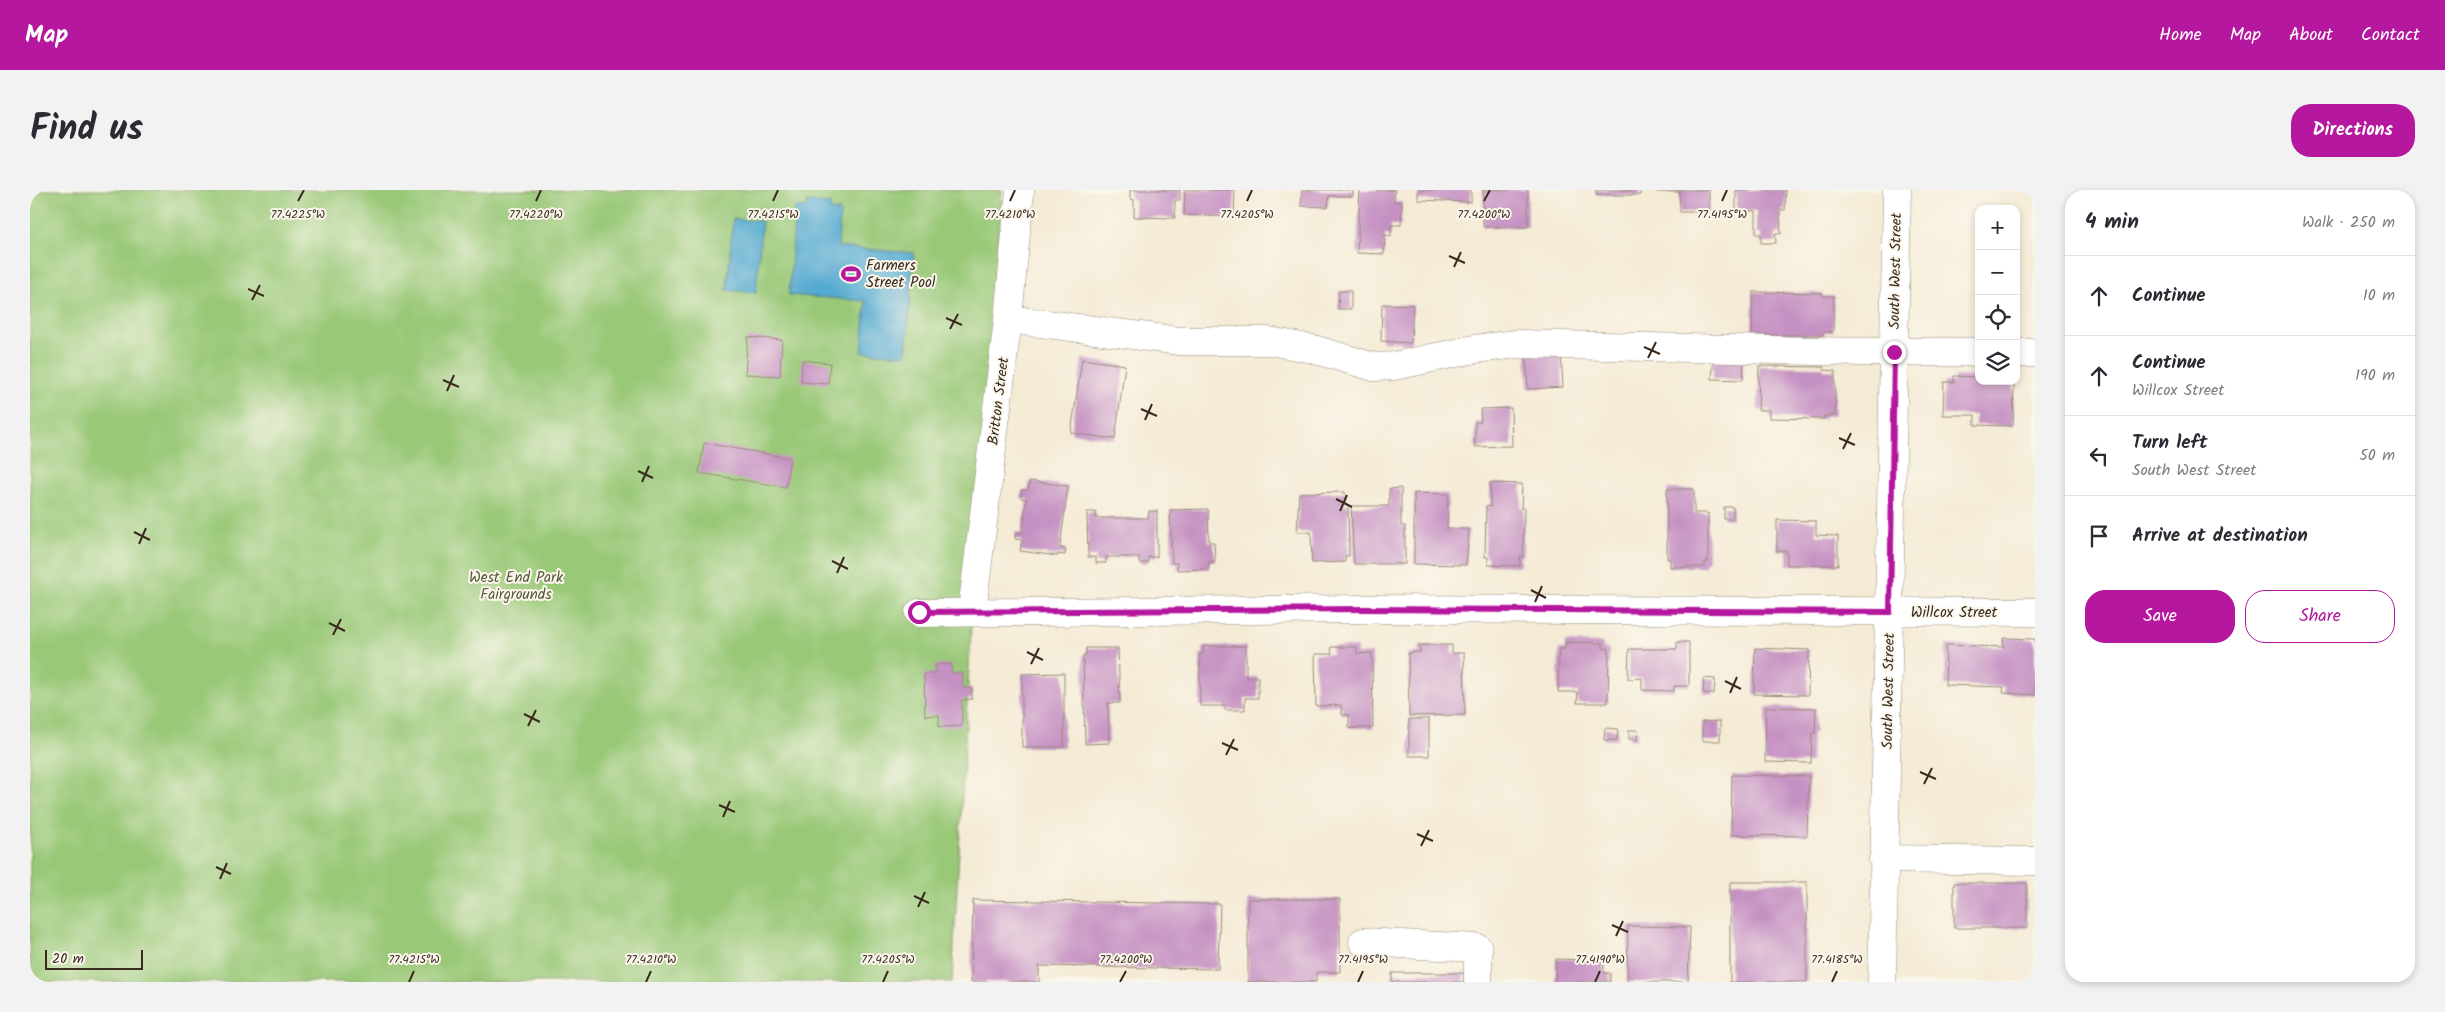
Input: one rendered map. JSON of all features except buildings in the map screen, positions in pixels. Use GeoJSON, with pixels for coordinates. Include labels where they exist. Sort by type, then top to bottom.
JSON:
{"type":"FeatureCollection","features":[{"type":"Feature","properties":{"kind":"street","name":"Britton Street"},"geometry":{"type":"LineString","coordinates":[[972,611],[1008,319],[1020,190]]}},
{"type":"Feature","properties":{"kind":"street","name":"South West Street"},"geometry":{"type":"LineString","coordinates":[[1882,982],[1897,190]]}},
{"type":"Feature","properties":{"kind":"street"},"geometry":{"type":"LineString","coordinates":[[1008,319],[1180,341],[1269,341],[1314,349],[1374,367],[1394,366],[1475,349],[1516,344],[1975,352]]}},
{"type":"Feature","properties":{"kind":"street"},"geometry":{"type":"LineString","coordinates":[[2020,353],[2035,353]]}},
{"type":"Feature","properties":{"kind":"street","name":"Willcox Street"},"geometry":{"type":"LineString","coordinates":[[919,612],[1365,609],[2035,612]]}},
{"type":"Feature","properties":{"kind":"street"},"geometry":{"type":"LineString","coordinates":[[1884,859],[2035,861]]}},
{"type":"Feature","properties":{"kind":"street"},"geometry":{"type":"LineString","coordinates":[[1363,942],[1478,948],[1478,982]]}},
{"type":"Feature","properties":{"kind":"green space","name":"West End Park Fairgrounds"},"geometry":{"type":"Polygon","coordinates":[[[30,190],[1002,190],[972,611],[952,982],[30,982],[30,190]]]}},
{"type":"Feature","properties":{"kind":"water","name":"Farmers Street Pool"},"geometry":{"type":"Polygon","coordinates":[[[807,202],[830,204],[830,210],[840,211],[838,247],[914,253],[906,355],[862,352],[866,301],[789,295],[795,207],[807,208],[807,202]]]}},
{"type":"Feature","properties":{"kind":"water"},"geometry":{"type":"Polygon","coordinates":[[[733,219],[762,221],[756,293],[727,290],[733,219]]]}},
{"type":"Feature","properties":{"kind":"place","name":"Farmers Street Pool"},"geometry":{"type":"Point","coordinates":[851,274]}},
{"type":"Feature","properties":{"kind":"route"},"geometry":{"type":"LineString","coordinates":[[919,612],[1365,609],[1890,612],[1894,352]]}}]}
